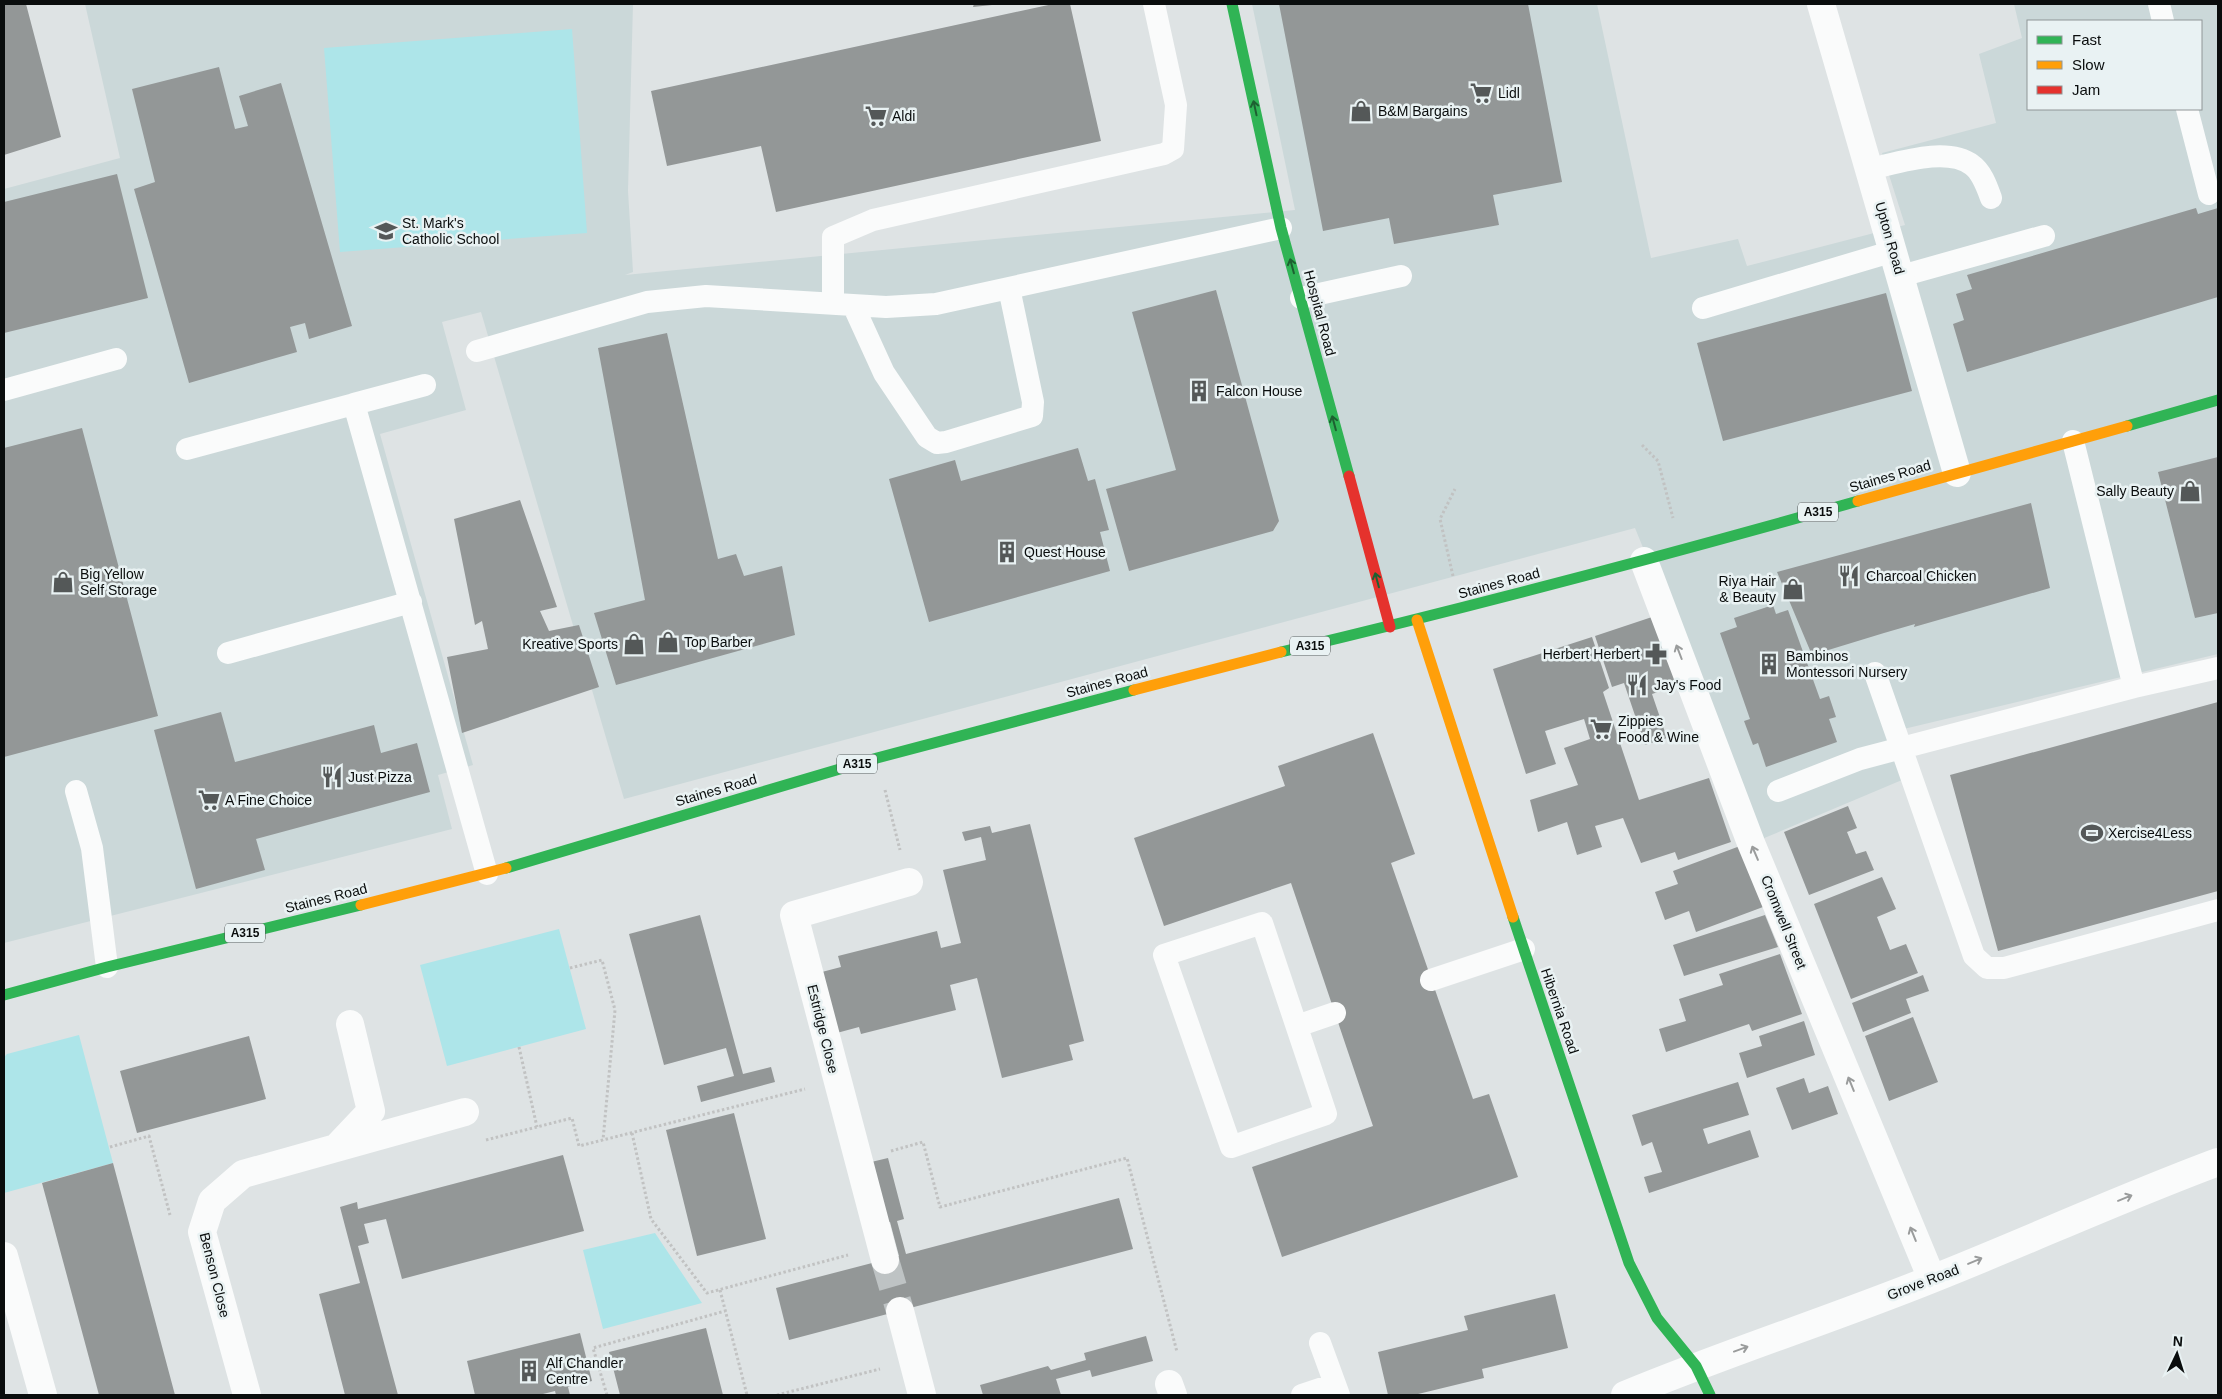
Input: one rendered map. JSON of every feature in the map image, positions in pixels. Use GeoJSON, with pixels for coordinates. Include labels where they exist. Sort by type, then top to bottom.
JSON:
{"type":"FeatureCollection","features":[{"type":"Feature","properties":{"kind":"main road","name":"Hospital Road"},"geometry":{"type":"LineString","coordinates":[[1232,4],[1281,228],[1390,627]]}},
{"type":"Feature","properties":{"kind":"main road","name":"Staines Road"},"geometry":{"type":"LineString","coordinates":[[4,995],[107,967],[487,874],[877,758],[1229,665],[1390,627],[1644,561],[2218,400]]}},
{"type":"Feature","properties":{"kind":"main road","name":"Hibernia Road"},"geometry":{"type":"LineString","coordinates":[[1417,620],[1629,1263],[1657,1318],[1696,1366],[1710,1395]]}},
{"type":"Feature","properties":{"kind":"street","name":"Upton Road"},"geometry":{"type":"LineString","coordinates":[[1821,4],[1957,473]]}},
{"type":"Feature","properties":{"kind":"street","name":"Cromwell Street"},"geometry":{"type":"LineString","coordinates":[[1644,561],[1751,843],[1932,1279]]}},
{"type":"Feature","properties":{"kind":"street","name":"Estridge Close"},"geometry":{"type":"LineString","coordinates":[[883,1253],[836,1081],[794,915],[909,882]]}},
{"type":"Feature","properties":{"kind":"street"},"geometry":{"type":"LineString","coordinates":[[336,1148],[371,1111],[350,1024]]}},
{"type":"Feature","properties":{"kind":"street","name":"Benson Close"},"geometry":{"type":"LineString","coordinates":[[247,1395],[202,1232],[212,1201],[243,1174],[465,1112]]}},
{"type":"Feature","properties":{"kind":"street","name":"Grove Road"},"geometry":{"type":"LineString","coordinates":[[1624,1395],[1696,1366],[1932,1279],[2059,1225],[2218,1162]]}},
{"type":"Feature","properties":{"kind":"street"},"geometry":{"type":"LineString","coordinates":[[4,1256],[43,1395]]}},
{"type":"Feature","properties":{"kind":"street"},"geometry":{"type":"LineString","coordinates":[[900,1311],[922,1395]]}},
{"type":"Feature","properties":{"kind":"lane"},"geometry":{"type":"LineString","coordinates":[[1009,288],[1033,402],[1032,416],[937,443],[928,437],[884,373],[843,304],[834,238],[872,220],[1164,154],[1173,149],[1176,105],[1154,4]]}},
{"type":"Feature","properties":{"kind":"lane"},"geometry":{"type":"LineString","coordinates":[[2159,4],[2163,20]]}},
{"type":"Feature","properties":{"kind":"lane"},"geometry":{"type":"LineString","coordinates":[[2187,110],[2209,194]]}},
{"type":"Feature","properties":{"kind":"lane"},"geometry":{"type":"LineString","coordinates":[[1870,169],[1935,156],[1949,156],[1972,165],[1980,174],[1992,198]]}},
{"type":"Feature","properties":{"kind":"lane"},"geometry":{"type":"LineString","coordinates":[[477,351],[647,302],[706,296],[886,307],[936,304],[1281,228]]}},
{"type":"Feature","properties":{"kind":"lane"},"geometry":{"type":"LineString","coordinates":[[1703,308],[1897,263],[2044,236]]}},
{"type":"Feature","properties":{"kind":"lane"},"geometry":{"type":"LineString","coordinates":[[1300,298],[1401,276]]}},
{"type":"Feature","properties":{"kind":"lane"},"geometry":{"type":"LineString","coordinates":[[4,390],[116,360]]}},
{"type":"Feature","properties":{"kind":"lane"},"geometry":{"type":"LineString","coordinates":[[187,449],[425,385]]}},
{"type":"Feature","properties":{"kind":"lane"},"geometry":{"type":"LineString","coordinates":[[354,404],[487,874]]}},
{"type":"Feature","properties":{"kind":"lane"},"geometry":{"type":"LineString","coordinates":[[2073,441],[2134,687]]}},
{"type":"Feature","properties":{"kind":"lane"},"geometry":{"type":"LineString","coordinates":[[228,653],[411,602]]}},
{"type":"Feature","properties":{"kind":"lane"},"geometry":{"type":"LineString","coordinates":[[1778,791],[1860,759],[2134,687],[2218,668]]}},
{"type":"Feature","properties":{"kind":"lane"},"geometry":{"type":"LineString","coordinates":[[1875,673],[1974,956],[1987,968],[2004,968],[2218,910]]}},
{"type":"Feature","properties":{"kind":"lane"},"geometry":{"type":"LineString","coordinates":[[76,791],[92,848],[107,967]]}},
{"type":"Feature","properties":{"kind":"lane"},"geometry":{"type":"LineString","coordinates":[[1262,923],[1297,1026],[1326,1114],[1231,1146],[1164,955],[1262,923]]}},
{"type":"Feature","properties":{"kind":"lane"},"geometry":{"type":"LineString","coordinates":[[1431,980],[1524,949]]}},
{"type":"Feature","properties":{"kind":"lane"},"geometry":{"type":"LineString","coordinates":[[1297,1026],[1335,1013]]}},
{"type":"Feature","properties":{"kind":"lane"},"geometry":{"type":"LineString","coordinates":[[1302,1395],[1337,1390],[1320,1343]]}},
{"type":"Feature","properties":{"kind":"path"},"geometry":{"type":"LineString","coordinates":[[1642,445],[1658,461],[1682,550]]}},
{"type":"Feature","properties":{"kind":"path"},"geometry":{"type":"LineString","coordinates":[[1455,489],[1440,519],[1460,609]]}},
{"type":"Feature","properties":{"kind":"path"},"geometry":{"type":"LineString","coordinates":[[877,758],[909,882]]}},
{"type":"Feature","properties":{"kind":"path"},"geometry":{"type":"LineString","coordinates":[[570,968],[602,960],[615,1010],[604,1140]]}},
{"type":"Feature","properties":{"kind":"path"},"geometry":{"type":"LineString","coordinates":[[518,1047],[537,1127]]}},
{"type":"Feature","properties":{"kind":"path"},"geometry":{"type":"LineString","coordinates":[[465,1112],[475,1110],[484,1141],[572,1118],[579,1146],[836,1081]]}},
{"type":"Feature","properties":{"kind":"path"},"geometry":{"type":"LineString","coordinates":[[632,1133],[651,1219],[707,1293],[883,1253]]}},
{"type":"Feature","properties":{"kind":"path"},"geometry":{"type":"LineString","coordinates":[[110,1147],[149,1136],[176,1238],[202,1232]]}},
{"type":"Feature","properties":{"kind":"path"},"geometry":{"type":"LineString","coordinates":[[858,1159],[924,1142],[940,1207],[1127,1158],[1185,1380],[1171,1390]]}},
{"type":"Feature","properties":{"kind":"path"},"geometry":{"type":"LineString","coordinates":[[720,1290],[747,1395]]}},
{"type":"Feature","properties":{"kind":"path"},"geometry":{"type":"LineString","coordinates":[[607,1395],[594,1348],[725,1311]]}},
{"type":"Feature","properties":{"kind":"path"},"geometry":{"type":"LineString","coordinates":[[776,1395],[913,1360]]}},
{"type":"Feature","properties":{"kind":"shaded area"},"geometry":{"type":"Polygon","coordinates":[[[85,4],[633,4],[628,191],[633,272],[625,275],[1295,210],[1252,4],[1597,4],[1651,258],[1738,239],[1747,266],[1905,225],[1882,153],[1996,123],[1979,54],[2022,38],[2014,4],[2218,4],[2218,654],[1891,732],[1902,780],[1762,839],[1635,528],[624,799],[481,312],[442,322],[466,410],[380,434],[473,765],[438,775],[452,829],[4,943],[4,189],[120,158],[85,4]]]}},
{"type":"Feature","properties":{"kind":"shaded area"},"geometry":{"type":"Polygon","coordinates":[[[572,29],[587,233],[340,252],[324,48],[572,29]]]}},
{"type":"Feature","properties":{"kind":"shaded area"},"geometry":{"type":"Polygon","coordinates":[[[559,929],[586,1029],[447,1066],[420,965],[559,929]]]}},
{"type":"Feature","properties":{"kind":"shaded area"},"geometry":{"type":"Polygon","coordinates":[[[79,1035],[113,1163],[4,1193],[4,1057],[7,1054],[79,1035]]]}},
{"type":"Feature","properties":{"kind":"shaded area"},"geometry":{"type":"Polygon","coordinates":[[[655,1233],[702,1303],[603,1329],[583,1250],[655,1233]]]}},
{"type":"Feature","properties":{"kind":"building"},"geometry":{"type":"Polygon","coordinates":[[[4,4],[26,4],[61,137],[4,155],[4,4]]]}},
{"type":"Feature","properties":{"kind":"building"},"geometry":{"type":"Polygon","coordinates":[[[974,4],[992,4],[992,5],[973,7],[974,4]]]}},
{"type":"Feature","properties":{"kind":"building","name":"Aldi"},"geometry":{"type":"Polygon","coordinates":[[[1053,4],[1070,4],[1101,141],[776,212],[761,146],[667,166],[651,91],[1053,4]]]}},
{"type":"Feature","properties":{"kind":"building"},"geometry":{"type":"Polygon","coordinates":[[[1279,4],[1528,4],[1562,182],[1493,195],[1499,225],[1394,244],[1389,218],[1323,231],[1279,4]]]}},
{"type":"Feature","properties":{"kind":"building"},"geometry":{"type":"Polygon","coordinates":[[[219,67],[235,129],[248,126],[239,96],[281,83],[352,326],[309,339],[305,323],[290,327],[297,352],[189,383],[134,189],[155,182],[132,89],[219,67]]]}},
{"type":"Feature","properties":{"kind":"building"},"geometry":{"type":"Polygon","coordinates":[[[117,174],[148,298],[4,333],[4,202],[117,174]]]}},
{"type":"Feature","properties":{"kind":"building"},"geometry":{"type":"Polygon","coordinates":[[[2196,208],[2198,214],[2218,208],[2218,297],[1967,372],[1953,324],[1964,320],[1956,294],[1972,289],[1967,275],[2196,208]]]}},
{"type":"Feature","properties":{"kind":"building","name":"Falcon House"},"geometry":{"type":"Polygon","coordinates":[[[1216,290],[1279,521],[1273,531],[1129,571],[1106,489],[1176,470],[1132,312],[1216,290]]]}},
{"type":"Feature","properties":{"kind":"building"},"geometry":{"type":"Polygon","coordinates":[[[1886,293],[1912,391],[1723,441],[1697,343],[1886,293]]]}},
{"type":"Feature","properties":{"kind":"building"},"geometry":{"type":"Polygon","coordinates":[[[667,333],[718,559],[736,554],[744,576],[782,566],[795,635],[616,685],[594,613],[645,600],[598,348],[667,333]]]}},
{"type":"Feature","properties":{"kind":"building","name":"Big Yellow Self Storage"},"geometry":{"type":"Polygon","coordinates":[[[82,428],[158,716],[4,757],[4,448],[82,428]]]}},
{"type":"Feature","properties":{"kind":"building","name":"Quest House"},"geometry":{"type":"Polygon","coordinates":[[[1078,448],[1088,481],[1095,479],[1109,530],[1100,532],[1110,571],[929,622],[889,479],[955,460],[961,481],[1078,448]]]}},
{"type":"Feature","properties":{"kind":"building"},"geometry":{"type":"Polygon","coordinates":[[[2218,457],[2218,613],[2195,618],[2158,472],[2218,457]]]}},
{"type":"Feature","properties":{"kind":"building"},"geometry":{"type":"Polygon","coordinates":[[[520,500],[557,607],[540,611],[549,631],[579,625],[599,687],[462,733],[447,657],[488,649],[482,621],[475,625],[454,519],[520,500]]]}},
{"type":"Feature","properties":{"kind":"building"},"geometry":{"type":"Polygon","coordinates":[[[2031,503],[2050,588],[1914,627],[1915,624],[1812,655],[1777,572],[2031,503]]]}},
{"type":"Feature","properties":{"kind":"building","name":"Bambinos Montessori Nursery"},"geometry":{"type":"Polygon","coordinates":[[[1773,605],[1776,614],[1788,610],[1820,699],[1829,696],[1836,717],[1829,719],[1837,742],[1766,767],[1758,743],[1753,745],[1744,721],[1750,719],[1720,633],[1737,627],[1734,618],[1773,605]]]}},
{"type":"Feature","properties":{"kind":"building"},"geometry":{"type":"Polygon","coordinates":[[[1658,615],[1684,683],[1652,694],[1667,738],[1645,745],[1624,683],[1612,687],[1595,636],[1658,615]]]}},
{"type":"Feature","properties":{"kind":"building"},"geometry":{"type":"Polygon","coordinates":[[[1592,637],[1609,688],[1603,692],[1639,800],[1709,778],[1731,842],[1678,860],[1675,852],[1641,863],[1623,818],[1595,826],[1602,847],[1577,855],[1567,822],[1538,832],[1530,800],[1578,785],[1564,748],[1590,739],[1584,719],[1545,731],[1556,764],[1526,774],[1493,669],[1592,637]]]}},
{"type":"Feature","properties":{"kind":"building","name":"Xercise4Less"},"geometry":{"type":"Polygon","coordinates":[[[2218,702],[2218,891],[1998,951],[1950,775],[2218,702]]]}},
{"type":"Feature","properties":{"kind":"building"},"geometry":{"type":"Polygon","coordinates":[[[221,712],[235,762],[374,725],[381,753],[417,743],[430,792],[256,839],[265,870],[196,889],[154,730],[221,712]]]}},
{"type":"Feature","properties":{"kind":"building"},"geometry":{"type":"Polygon","coordinates":[[[1373,733],[1415,854],[1391,863],[1473,1099],[1489,1094],[1518,1177],[1282,1257],[1252,1167],[1373,1126],[1291,883],[1164,926],[1134,838],[1285,786],[1278,766],[1373,733]]]}},
{"type":"Feature","properties":{"kind":"building"},"geometry":{"type":"Polygon","coordinates":[[[1848,806],[1857,828],[1847,832],[1856,854],[1866,851],[1874,870],[1809,895],[1784,832],[1848,806]]]}},
{"type":"Feature","properties":{"kind":"building"},"geometry":{"type":"Polygon","coordinates":[[[1030,824],[1084,1041],[1069,1045],[1073,1060],[1002,1078],[977,978],[950,985],[956,1010],[861,1034],[859,1027],[833,1034],[818,973],[841,967],[838,956],[937,931],[941,948],[961,943],[943,870],[986,860],[981,837],[965,841],[962,832],[990,826],[992,833],[1030,824]]]}},
{"type":"Feature","properties":{"kind":"building"},"geometry":{"type":"Polygon","coordinates":[[[1740,846],[1763,907],[1696,932],[1689,911],[1665,920],[1655,892],[1678,884],[1673,871],[1740,846]]]}},
{"type":"Feature","properties":{"kind":"building"},"geometry":{"type":"Polygon","coordinates":[[[1882,877],[1896,909],[1877,917],[1890,950],[1906,944],[1918,973],[1851,999],[1814,904],[1882,877]]]}},
{"type":"Feature","properties":{"kind":"building"},"geometry":{"type":"Polygon","coordinates":[[[700,915],[743,1074],[771,1067],[775,1082],[701,1102],[697,1086],[734,1076],[726,1048],[664,1065],[629,934],[700,915]]]}},
{"type":"Feature","properties":{"kind":"building"},"geometry":{"type":"Polygon","coordinates":[[[1765,915],[1778,947],[1684,976],[1673,945],[1765,915]]]}},
{"type":"Feature","properties":{"kind":"building"},"geometry":{"type":"Polygon","coordinates":[[[1780,954],[1802,1014],[1752,1031],[1749,1024],[1666,1052],[1659,1029],[1686,1021],[1679,999],[1723,985],[1719,974],[1780,954]]]}},
{"type":"Feature","properties":{"kind":"building"},"geometry":{"type":"Polygon","coordinates":[[[1923,975],[1929,991],[1906,999],[1911,1013],[1863,1032],[1852,1003],[1923,975]]]}},
{"type":"Feature","properties":{"kind":"building"},"geometry":{"type":"Polygon","coordinates":[[[1913,1017],[1938,1082],[1889,1101],[1865,1036],[1913,1017]]]}},
{"type":"Feature","properties":{"kind":"building"},"geometry":{"type":"Polygon","coordinates":[[[1804,1021],[1815,1055],[1747,1078],[1739,1053],[1762,1046],[1759,1036],[1804,1021]]]}},
{"type":"Feature","properties":{"kind":"building"},"geometry":{"type":"Polygon","coordinates":[[[249,1036],[266,1099],[137,1133],[120,1071],[249,1036]]]}},
{"type":"Feature","properties":{"kind":"building"},"geometry":{"type":"Polygon","coordinates":[[[1804,1078],[1809,1093],[1828,1086],[1838,1114],[1792,1130],[1776,1088],[1804,1078]]]}},
{"type":"Feature","properties":{"kind":"building"},"geometry":{"type":"Polygon","coordinates":[[[1738,1082],[1749,1115],[1703,1129],[1708,1144],[1750,1130],[1759,1157],[1649,1193],[1644,1177],[1662,1172],[1652,1142],[1642,1146],[1632,1115],[1738,1082]]]}},
{"type":"Feature","properties":{"kind":"building"},"geometry":{"type":"Polygon","coordinates":[[[734,1113],[766,1239],[697,1256],[666,1130],[734,1113]]]}},
{"type":"Feature","properties":{"kind":"building"},"geometry":{"type":"Polygon","coordinates":[[[563,1155],[584,1231],[402,1279],[386,1219],[364,1224],[369,1243],[358,1246],[398,1395],[345,1395],[319,1294],[360,1283],[340,1207],[357,1202],[358,1209],[563,1155]]]}},
{"type":"Feature","properties":{"kind":"building"},"geometry":{"type":"Polygon","coordinates":[[[888,1158],[904,1219],[897,1221],[906,1254],[1119,1198],[1133,1249],[789,1340],[776,1288],[899,1256],[890,1222],[883,1224],[867,1163],[888,1158]]]}},
{"type":"Feature","properties":{"kind":"building"},"geometry":{"type":"Polygon","coordinates":[[[113,1163],[175,1395],[99,1395],[42,1183],[113,1163]]]}},
{"type":"Feature","properties":{"kind":"building"},"geometry":{"type":"Polygon","coordinates":[[[1555,1294],[1568,1348],[1482,1369],[1484,1378],[1414,1395],[1388,1395],[1378,1352],[1468,1330],[1464,1316],[1555,1294]]]}},
{"type":"Feature","properties":{"kind":"building"},"geometry":{"type":"Polygon","coordinates":[[[706,1328],[723,1395],[620,1395],[609,1352],[706,1328]]]}},
{"type":"Feature","properties":{"kind":"building","name":"Alf Chandler Centre"},"geometry":{"type":"Polygon","coordinates":[[[580,1333],[592,1381],[568,1387],[570,1395],[556,1395],[555,1391],[539,1395],[475,1395],[467,1361],[580,1333]]]}},
{"type":"Feature","properties":{"kind":"building"},"geometry":{"type":"Polygon","coordinates":[[[1146,1336],[1153,1361],[1092,1377],[1090,1370],[1056,1379],[1061,1395],[983,1395],[980,1385],[1048,1366],[1051,1370],[1086,1360],[1084,1353],[1146,1336]]]}},
{"type":"Feature","properties":{"kind":"tunnel"},"geometry":{"type":"LineString","coordinates":[[885,1260],[900,1311]]}},
{"type":"Feature","properties":{"kind":"traffic: fast"},"geometry":{"type":"LineString","coordinates":[[1232,4],[1281,228],[1349,476]]}},
{"type":"Feature","properties":{"kind":"traffic: fast"},"geometry":{"type":"LineString","coordinates":[[2127,426],[2218,400]]}},
{"type":"Feature","properties":{"kind":"traffic: fast"},"geometry":{"type":"LineString","coordinates":[[1281,652],[1571,580],[1858,501]]}},
{"type":"Feature","properties":{"kind":"traffic: fast"},"geometry":{"type":"LineString","coordinates":[[506,868],[877,758],[1134,690]]}},
{"type":"Feature","properties":{"kind":"traffic: fast"},"geometry":{"type":"LineString","coordinates":[[4,995],[107,967],[361,905]]}},
{"type":"Feature","properties":{"kind":"traffic: fast"},"geometry":{"type":"LineString","coordinates":[[1513,917],[1629,1263],[1657,1318],[1696,1366],[1710,1395]]}},
{"type":"Feature","properties":{"kind":"traffic: slow"},"geometry":{"type":"LineString","coordinates":[[1858,501],[2127,426]]}},
{"type":"Feature","properties":{"kind":"traffic: slow"},"geometry":{"type":"LineString","coordinates":[[1417,620],[1513,917]]}},
{"type":"Feature","properties":{"kind":"traffic: slow"},"geometry":{"type":"LineString","coordinates":[[1134,690],[1281,652]]}},
{"type":"Feature","properties":{"kind":"traffic: slow"},"geometry":{"type":"LineString","coordinates":[[361,905],[506,868]]}},
{"type":"Feature","properties":{"kind":"traffic: jam"},"geometry":{"type":"LineString","coordinates":[[1349,476],[1390,627]]}},
{"type":"Feature","properties":{"kind":"place","name":"Lidl"},"geometry":{"type":"Point","coordinates":[1481,93]}},
{"type":"Feature","properties":{"kind":"place","name":"B&M Bargains"},"geometry":{"type":"Point","coordinates":[1361,111]}},
{"type":"Feature","properties":{"kind":"place","name":"Aldi"},"geometry":{"type":"Point","coordinates":[876,116]}},
{"type":"Feature","properties":{"kind":"place","name":"St. Mark's Catholic School"},"geometry":{"type":"Point","coordinates":[386,231]}},
{"type":"Feature","properties":{"kind":"place","name":"Falcon House"},"geometry":{"type":"Point","coordinates":[1199,391]}},
{"type":"Feature","properties":{"kind":"place","name":"Sally Beauty"},"geometry":{"type":"Point","coordinates":[2190,491]}},
{"type":"Feature","properties":{"kind":"place","name":"Quest House"},"geometry":{"type":"Point","coordinates":[1007,552]}},
{"type":"Feature","properties":{"kind":"place","name":"Charcoal Chicken"},"geometry":{"type":"Point","coordinates":[1849,576]}},
{"type":"Feature","properties":{"kind":"place","name":"Big Yellow Self Storage"},"geometry":{"type":"Point","coordinates":[63,582]}},
{"type":"Feature","properties":{"kind":"place","name":"Riya Hair & Beauty"},"geometry":{"type":"Point","coordinates":[1793,589]}},
{"type":"Feature","properties":{"kind":"place","name":"Top Barber"},"geometry":{"type":"Point","coordinates":[668,642]}},
{"type":"Feature","properties":{"kind":"place","name":"Kreative Sports"},"geometry":{"type":"Point","coordinates":[634,644]}},
{"type":"Feature","properties":{"kind":"place","name":"Herbert Herbert"},"geometry":{"type":"Point","coordinates":[1656,654]}},
{"type":"Feature","properties":{"kind":"place","name":"Bambinos Montessori Nursery"},"geometry":{"type":"Point","coordinates":[1769,664]}},
{"type":"Feature","properties":{"kind":"place","name":"Jay's Food"},"geometry":{"type":"Point","coordinates":[1637,685]}},
{"type":"Feature","properties":{"kind":"place","name":"Zippies Food & Wine"},"geometry":{"type":"Point","coordinates":[1601,729]}},
{"type":"Feature","properties":{"kind":"place","name":"Just Pizza"},"geometry":{"type":"Point","coordinates":[332,777]}},
{"type":"Feature","properties":{"kind":"place","name":"A Fine Choice"},"geometry":{"type":"Point","coordinates":[209,800]}},
{"type":"Feature","properties":{"kind":"place","name":"Xercise4Less"},"geometry":{"type":"Point","coordinates":[2092,833]}},
{"type":"Feature","properties":{"kind":"place","name":"Alf Chandler Centre"},"geometry":{"type":"Point","coordinates":[529,1371]}}]}
